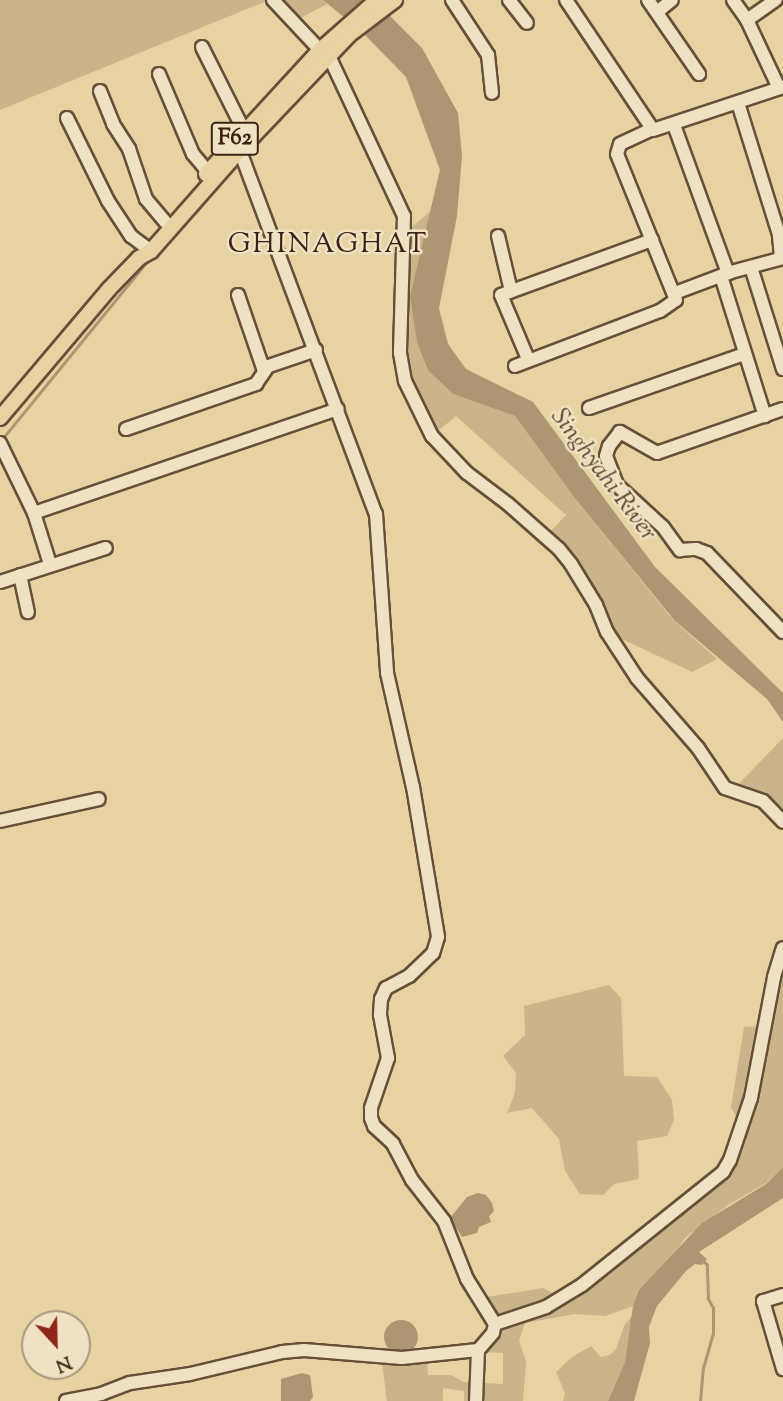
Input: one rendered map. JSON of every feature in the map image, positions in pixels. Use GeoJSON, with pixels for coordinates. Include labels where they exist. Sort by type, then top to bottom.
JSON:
{"type":"FeatureCollection","features":[{"type":"Feature","properties":{"kind":"main road","name":"F62"},"geometry":{"type":"LineString","coordinates":[[144,252],[165,222],[208,172],[346,32],[388,1]]}},
{"type":"Feature","properties":{"kind":"main road","name":"F62"},"geometry":{"type":"LineString","coordinates":[[0,418],[240,140]]}},
{"type":"Feature","properties":{"kind":"street"},"geometry":{"type":"LineString","coordinates":[[273,0],[324,53],[404,216],[400,353],[405,381],[432,436],[467,473],[508,504],[559,549],[596,605],[607,632],[637,678],[698,748],[725,788],[764,802],[783,822]]}},
{"type":"Feature","properties":{"kind":"street"},"geometry":{"type":"LineString","coordinates":[[452,0],[488,55],[492,93]]}},
{"type":"Feature","properties":{"kind":"street"},"geometry":{"type":"LineString","coordinates":[[509,0],[527,23]]}},
{"type":"Feature","properties":{"kind":"street"},"geometry":{"type":"LineString","coordinates":[[566,0],[652,129]]}},
{"type":"Feature","properties":{"kind":"street"},"geometry":{"type":"LineString","coordinates":[[648,0],[699,74]]}},
{"type":"Feature","properties":{"kind":"street"},"geometry":{"type":"LineString","coordinates":[[657,12],[672,0]]}},
{"type":"Feature","properties":{"kind":"street"},"geometry":{"type":"LineString","coordinates":[[515,366],[672,305],[675,293],[617,154],[620,144],[652,129],[674,125],[781,88],[747,20],[733,0]]}},
{"type":"Feature","properties":{"kind":"street"},"geometry":{"type":"LineString","coordinates":[[747,20],[776,0]]}},
{"type":"Feature","properties":{"kind":"street"},"geometry":{"type":"LineString","coordinates":[[202,47],[240,140],[376,514],[387,673],[413,787],[438,937],[433,953],[409,976],[386,988],[381,999],[380,1016],[388,1058],[371,1108],[372,1118],[374,1126],[393,1144],[412,1180],[444,1222],[467,1279],[495,1324],[493,1334],[478,1350],[476,1401]]}},
{"type":"Feature","properties":{"kind":"street"},"geometry":{"type":"LineString","coordinates":[[159,74],[193,154],[208,172]]}},
{"type":"Feature","properties":{"kind":"street"},"geometry":{"type":"LineString","coordinates":[[100,91],[113,124],[129,149],[146,199],[165,222]]}},
{"type":"Feature","properties":{"kind":"street"},"geometry":{"type":"LineString","coordinates":[[675,293],[724,274],[782,258],[779,235],[738,103]]}},
{"type":"Feature","properties":{"kind":"street"},"geometry":{"type":"LineString","coordinates":[[66,118],[107,201],[144,252]]}},
{"type":"Feature","properties":{"kind":"street"},"geometry":{"type":"LineString","coordinates":[[674,125],[724,274],[744,354],[765,416]]}},
{"type":"Feature","properties":{"kind":"street"},"geometry":{"type":"LineString","coordinates":[[498,236],[511,291]]}},
{"type":"Feature","properties":{"kind":"street"},"geometry":{"type":"LineString","coordinates":[[528,359],[501,295],[652,240]]}},
{"type":"Feature","properties":{"kind":"street"},"geometry":{"type":"LineString","coordinates":[[751,267],[783,369]]}},
{"type":"Feature","properties":{"kind":"street"},"geometry":{"type":"LineString","coordinates":[[238,295],[266,369]]}},
{"type":"Feature","properties":{"kind":"street"},"geometry":{"type":"LineString","coordinates":[[126,429],[256,384],[266,369],[316,350]]}},
{"type":"Feature","properties":{"kind":"street"},"geometry":{"type":"LineString","coordinates":[[589,408],[744,354]]}},
{"type":"Feature","properties":{"kind":"street"},"geometry":{"type":"LineString","coordinates":[[34,513],[338,409]]}},
{"type":"Feature","properties":{"kind":"street"},"geometry":{"type":"LineString","coordinates":[[783,409],[657,453],[620,432],[609,446],[606,456],[617,485],[663,527],[680,550],[696,549],[707,553],[783,632]]}},
{"type":"Feature","properties":{"kind":"street"},"geometry":{"type":"LineString","coordinates":[[0,443],[34,513],[50,565]]}},
{"type":"Feature","properties":{"kind":"street"},"geometry":{"type":"LineString","coordinates":[[0,582],[106,548]]}},
{"type":"Feature","properties":{"kind":"street"},"geometry":{"type":"LineString","coordinates":[[20,575],[28,612]]}},
{"type":"Feature","properties":{"kind":"street"},"geometry":{"type":"LineString","coordinates":[[0,821],[99,799]]}},
{"type":"Feature","properties":{"kind":"street"},"geometry":{"type":"LineString","coordinates":[[495,1324],[546,1307],[582,1285],[723,1172],[730,1160],[751,1098],[774,977],[783,948]]}},
{"type":"Feature","properties":{"kind":"street"},"geometry":{"type":"LineString","coordinates":[[783,1295],[763,1301],[779,1342],[783,1369]]}},
{"type":"Feature","properties":{"kind":"street"},"geometry":{"type":"LineString","coordinates":[[66,1401],[101,1394],[130,1383],[171,1378],[282,1352],[325,1351],[389,1358],[478,1350]]}},
{"type":"Feature","properties":{"kind":"shaded area"},"geometry":{"type":"Polygon","coordinates":[[[0,0],[269,0],[0,110],[0,0]]]}},
{"type":"Feature","properties":{"kind":"shaded area"},"geometry":{"type":"Polygon","coordinates":[[[273,0],[323,0],[327,4],[293,22],[273,0]]]}},
{"type":"Feature","properties":{"kind":"shaded area"},"geometry":{"type":"Polygon","coordinates":[[[323,0],[374,0],[422,48],[458,113],[462,156],[457,216],[439,308],[448,344],[466,369],[533,402],[655,567],[783,693],[783,722],[767,699],[675,621],[574,497],[515,416],[453,394],[428,370],[417,342],[410,296],[440,170],[406,77],[363,33],[323,0]]]}},
{"type":"Feature","properties":{"kind":"shaded area"},"geometry":{"type":"Polygon","coordinates":[[[431,211],[410,296],[453,394],[515,416],[574,497],[674,621],[717,659],[692,672],[607,632],[596,605],[545,537],[566,515],[456,416],[432,436],[400,353],[406,232],[431,211]]]}},
{"type":"Feature","properties":{"kind":"shaded area"},"geometry":{"type":"Polygon","coordinates":[[[783,738],[783,822],[763,801],[731,792],[783,738]]]}},
{"type":"Feature","properties":{"kind":"shaded area"},"geometry":{"type":"Polygon","coordinates":[[[783,948],[783,1167],[766,1183],[728,1205],[685,1238],[667,1263],[640,1290],[633,1306],[605,1316],[575,1314],[525,1323],[519,1341],[526,1361],[523,1401],[464,1401],[464,1391],[443,1388],[443,1401],[387,1401],[382,1362],[427,1358],[428,1375],[451,1375],[464,1382],[503,1384],[503,1353],[480,1352],[496,1335],[474,1286],[478,1284],[487,1297],[543,1288],[552,1293],[563,1291],[714,1179],[742,1129],[731,1107],[744,1027],[764,1026],[783,948]]]}},
{"type":"Feature","properties":{"kind":"shaded area"},"geometry":{"type":"Polygon","coordinates":[[[609,985],[621,998],[624,1076],[657,1077],[672,1100],[674,1120],[667,1136],[637,1141],[639,1179],[614,1184],[603,1195],[580,1194],[565,1171],[559,1139],[532,1108],[507,1113],[515,1093],[516,1073],[503,1056],[525,1035],[524,1006],[609,985]]]}},
{"type":"Feature","properties":{"kind":"shaded area"},"geometry":{"type":"Polygon","coordinates":[[[783,1167],[783,1198],[699,1252],[707,1259],[702,1265],[695,1264],[686,1271],[657,1306],[649,1327],[650,1343],[634,1401],[608,1401],[625,1362],[633,1306],[639,1290],[702,1223],[766,1184],[783,1167]]]}},
{"type":"Feature","properties":{"kind":"shaded area"},"geometry":{"type":"Polygon","coordinates":[[[478,1193],[486,1195],[492,1203],[494,1211],[489,1216],[491,1222],[479,1227],[477,1233],[462,1237],[450,1218],[467,1197],[478,1193]]]}},
{"type":"Feature","properties":{"kind":"shaded area"},"geometry":{"type":"Polygon","coordinates":[[[632,1316],[625,1362],[608,1401],[563,1401],[565,1393],[556,1372],[572,1357],[591,1346],[601,1357],[610,1355],[616,1349],[624,1326],[632,1316]]]}},
{"type":"Feature","properties":{"kind":"shaded area"},"geometry":{"type":"Polygon","coordinates":[[[401,1320],[413,1325],[418,1337],[413,1349],[401,1354],[389,1349],[384,1337],[389,1325],[401,1320]]]}},
{"type":"Feature","properties":{"kind":"shaded area"},"geometry":{"type":"Polygon","coordinates":[[[302,1373],[310,1375],[313,1397],[310,1401],[281,1401],[281,1379],[302,1373]]]}},
{"type":"Feature","properties":{"kind":"waterway"},"geometry":{"type":"LineString","coordinates":[[3,438],[149,259]]}},
{"type":"Feature","properties":{"kind":"waterway"},"geometry":{"type":"LineString","coordinates":[[700,1401],[703,1368],[713,1333],[713,1308],[708,1299],[707,1265],[704,1262]]}},
{"type":"Feature","properties":{"kind":"district","name":"GHINAGHAT"},"geometry":{"type":"Point","coordinates":[328,245]}},
{"type":"Feature","properties":{"kind":"water label","name":"Singhyahi River"},"geometry":{"type":"Point","coordinates":[603,475]}}]}
